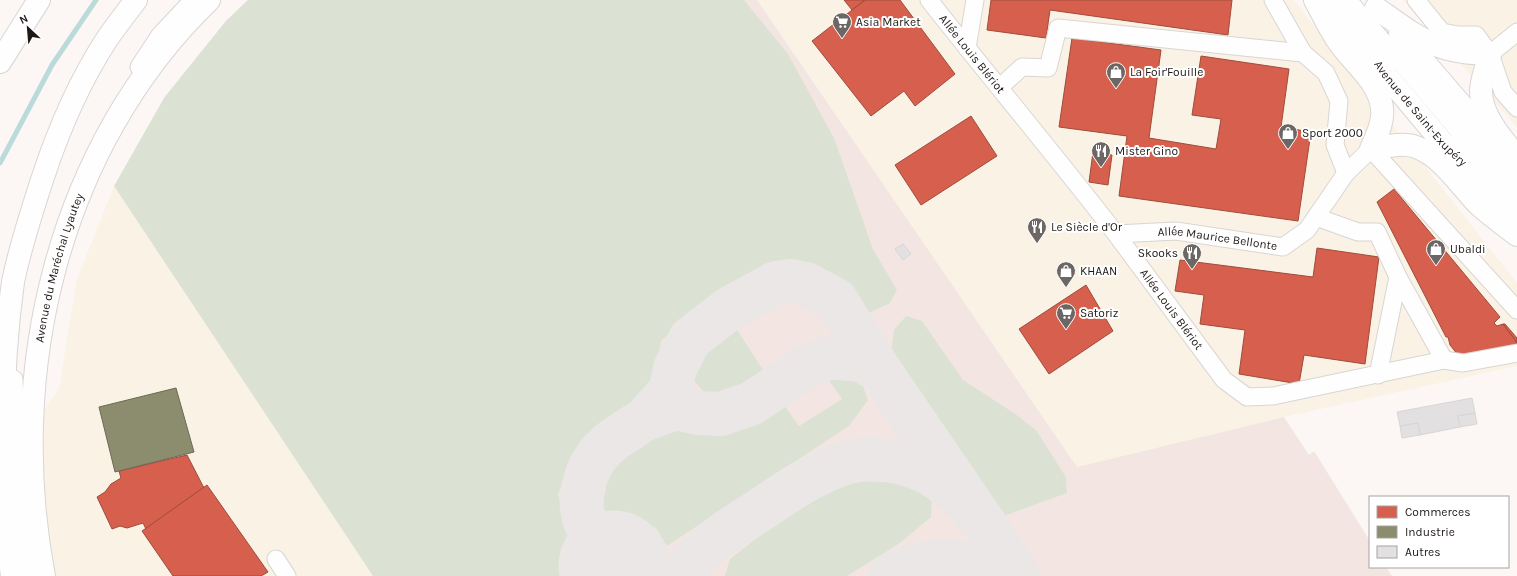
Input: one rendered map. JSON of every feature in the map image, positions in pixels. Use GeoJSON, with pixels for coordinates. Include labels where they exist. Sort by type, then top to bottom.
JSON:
{"type":"FeatureCollection","features":[{"type":"Feature","properties":{"kind":"main road"},"geometry":{"type":"LineString","coordinates":[[0,62],[39,0]]}},
{"type":"Feature","properties":{"kind":"main road"},"geometry":{"type":"LineString","coordinates":[[12,576],[4,520],[0,455],[1,393],[7,322],[21,244],[53,149],[72,105],[107,40],[136,0]]}},
{"type":"Feature","properties":{"kind":"main road","name":"Avenue du Maréchal Lyautey"},"geometry":{"type":"LineString","coordinates":[[44,576],[34,511],[32,450],[33,408],[41,331],[57,257],[68,224],[93,165],[130,94],[178,32],[209,0]]}},
{"type":"Feature","properties":{"kind":"main road"},"geometry":{"type":"LineString","coordinates":[[1315,0],[1336,38],[1374,85],[1380,100],[1382,118],[1371,150],[1403,145],[1416,147],[1425,152],[1438,161],[1496,221],[1517,235]]}},
{"type":"Feature","properties":{"kind":"main road","name":"Avenue de Saint-Exupéry"},"geometry":{"type":"LineString","coordinates":[[1329,0],[1360,35],[1386,75],[1443,144],[1486,184],[1517,222]]}},
{"type":"Feature","properties":{"kind":"main road"},"geometry":{"type":"LineString","coordinates":[[1372,4],[1431,44],[1456,52],[1490,54],[1482,82],[1482,100],[1494,127],[1517,157]]}},
{"type":"Feature","properties":{"kind":"main road"},"geometry":{"type":"LineString","coordinates":[[1372,4],[1459,100],[1480,127],[1502,162],[1517,181]]}},
{"type":"Feature","properties":{"kind":"street"},"geometry":{"type":"LineString","coordinates":[[28,576],[18,488],[14,376],[19,311],[31,248],[51,181],[78,111],[111,52],[146,0]]}},
{"type":"Feature","properties":{"kind":"street"},"geometry":{"type":"LineString","coordinates":[[17,465],[22,406],[31,335],[49,254],[76,179],[114,103],[160,35],[193,0]]}},
{"type":"Feature","properties":{"kind":"street","name":"Allée Louis Blériot"},"geometry":{"type":"LineString","coordinates":[[929,0],[1116,234],[1224,380],[1247,397],[1273,396],[1444,360],[1463,363],[1517,353]]}},
{"type":"Feature","properties":{"kind":"street"},"geometry":{"type":"LineString","coordinates":[[967,48],[975,0]]}},
{"type":"Feature","properties":{"kind":"street"},"geometry":{"type":"LineString","coordinates":[[1273,0],[1303,53],[1326,73],[1339,101],[1335,145],[1346,173]]}},
{"type":"Feature","properties":{"kind":"street"},"geometry":{"type":"LineString","coordinates":[[1348,0],[1517,200]]}},
{"type":"Feature","properties":{"kind":"street"},"geometry":{"type":"LineString","coordinates":[[1416,0],[1442,32],[1458,35],[1476,35],[1490,54],[1503,92],[1517,108]]}},
{"type":"Feature","properties":{"kind":"street"},"geometry":{"type":"LineString","coordinates":[[1000,87],[1022,67],[1048,68],[1058,28],[1303,53]]}},
{"type":"Feature","properties":{"kind":"street"},"geometry":{"type":"LineString","coordinates":[[1490,54],[1517,32]]}},
{"type":"Feature","properties":{"kind":"street"},"geometry":{"type":"LineString","coordinates":[[1468,143],[1481,164],[1516,207],[1517,213]]}},
{"type":"Feature","properties":{"kind":"street"},"geometry":{"type":"LineString","coordinates":[[1371,150],[1517,310]]}},
{"type":"Feature","properties":{"kind":"street","name":"Allée Maurice Bellonte"},"geometry":{"type":"LineString","coordinates":[[1116,234],[1176,231],[1282,247],[1307,230],[1346,173],[1371,150]]}},
{"type":"Feature","properties":{"kind":"street"},"geometry":{"type":"LineString","coordinates":[[1316,217],[1358,232],[1377,232],[1398,277],[1444,360]]}},
{"type":"Feature","properties":{"kind":"street"},"geometry":{"type":"LineString","coordinates":[[1378,375],[1398,277]]}},
{"type":"Feature","properties":{"kind":"street"},"geometry":{"type":"LineString","coordinates":[[0,358],[7,322]]}},
{"type":"Feature","properties":{"kind":"street"},"geometry":{"type":"LineString","coordinates":[[276,559],[287,576]]}},
{"type":"Feature","properties":{"kind":"shaded area"},"geometry":{"type":"Polygon","coordinates":[[[248,0],[757,0],[1077,467],[1284,417],[1309,455],[1314,451],[1369,539],[1369,568],[1387,568],[1392,576],[382,576],[164,98],[226,21],[248,0]]]}},
{"type":"Feature","properties":{"kind":"shaded area"},"geometry":{"type":"Polygon","coordinates":[[[757,0],[1294,0],[1517,283],[1517,366],[1284,417],[1077,467],[757,0]]]}},
{"type":"Feature","properties":{"kind":"shaded area"},"geometry":{"type":"Polygon","coordinates":[[[1403,0],[1517,0],[1517,127],[1403,0]]]}},
{"type":"Feature","properties":{"kind":"shaded area"},"geometry":{"type":"Polygon","coordinates":[[[114,186],[382,576],[0,576],[0,472],[59,389],[77,279],[114,186]]]}},
{"type":"Feature","properties":{"kind":"green space"},"geometry":{"type":"Polygon","coordinates":[[[248,0],[744,0],[788,54],[834,138],[873,249],[897,290],[890,303],[869,313],[836,276],[798,260],[760,268],[707,300],[661,341],[656,376],[641,396],[573,453],[558,495],[580,557],[564,576],[373,576],[114,186],[164,98],[226,21],[248,0]]]}},
{"type":"Feature","properties":{"kind":"green space"},"geometry":{"type":"Polygon","coordinates":[[[906,316],[922,321],[963,380],[1014,413],[1036,430],[1066,477],[1067,493],[1001,517],[891,350],[894,330],[906,316]]]}},
{"type":"Feature","properties":{"kind":"green space"},"geometry":{"type":"Polygon","coordinates":[[[736,328],[765,373],[737,390],[724,393],[706,394],[694,381],[701,357],[717,341],[736,328]]]}},
{"type":"Feature","properties":{"kind":"green space"},"geometry":{"type":"Polygon","coordinates":[[[842,376],[861,380],[868,400],[849,426],[667,546],[655,527],[625,545],[603,508],[606,482],[620,458],[668,427],[716,433],[744,428],[784,405],[799,426],[842,399],[828,379],[842,376]]]}},
{"type":"Feature","properties":{"kind":"green space"},"geometry":{"type":"Polygon","coordinates":[[[881,476],[910,483],[932,494],[931,517],[900,543],[847,576],[725,576],[730,559],[789,513],[837,485],[881,476]]]}},
{"type":"Feature","properties":{"kind":"building: Commerces"},"geometry":{"type":"Polygon","coordinates":[[[844,0],[865,0],[852,10],[844,0]]]}},
{"type":"Feature","properties":{"kind":"building: Commerces"},"geometry":{"type":"Polygon","coordinates":[[[865,0],[900,0],[955,74],[915,106],[904,91],[871,116],[812,41],[865,0]]]}},
{"type":"Feature","properties":{"kind":"building: Commerces"},"geometry":{"type":"Polygon","coordinates":[[[991,0],[1232,0],[1228,35],[1050,10],[1046,38],[987,30],[991,0]]]}},
{"type":"Feature","properties":{"kind":"building: Commerces"},"geometry":{"type":"Polygon","coordinates":[[[1072,38],[1161,50],[1149,138],[1216,149],[1221,119],[1192,115],[1201,56],[1289,69],[1281,127],[1311,132],[1298,221],[1119,196],[1127,136],[1059,127],[1072,38]]]}},
{"type":"Feature","properties":{"kind":"building: Commerces"},"geometry":{"type":"Polygon","coordinates":[[[971,116],[997,156],[921,205],[895,165],[971,116]]]}},
{"type":"Feature","properties":{"kind":"building: Commerces","name":"Mister Gino"},"geometry":{"type":"Polygon","coordinates":[[[1093,152],[1112,155],[1108,185],[1089,182],[1093,152]]]}},
{"type":"Feature","properties":{"kind":"building: Commerces"},"geometry":{"type":"Polygon","coordinates":[[[1394,189],[1500,317],[1494,323],[1497,326],[1503,324],[1516,341],[1517,349],[1462,360],[1450,345],[1448,337],[1446,337],[1377,202],[1394,189]]]}},
{"type":"Feature","properties":{"kind":"building: Commerces"},"geometry":{"type":"Polygon","coordinates":[[[1317,248],[1379,257],[1365,364],[1304,355],[1299,384],[1239,374],[1245,330],[1200,324],[1204,295],[1175,291],[1180,260],[1313,277],[1317,248]]]}},
{"type":"Feature","properties":{"kind":"building: Commerces","name":"Satoriz"},"geometry":{"type":"Polygon","coordinates":[[[1086,285],[1113,331],[1049,374],[1019,329],[1086,285]]]}},
{"type":"Feature","properties":{"kind":"building: Commerces"},"geometry":{"type":"Polygon","coordinates":[[[1503,324],[1505,324],[1517,338],[1517,344],[1516,341],[1503,324]]]}},
{"type":"Feature","properties":{"kind":"building: Commerces"},"geometry":{"type":"Polygon","coordinates":[[[187,455],[204,488],[146,529],[143,523],[127,528],[120,526],[112,529],[97,497],[105,492],[111,484],[121,478],[119,471],[187,455]]]}},
{"type":"Feature","properties":{"kind":"building: Commerces"},"geometry":{"type":"Polygon","coordinates":[[[207,485],[268,572],[261,576],[173,576],[142,531],[207,485]]]}},
{"type":"Feature","properties":{"kind":"building: Industrie"},"geometry":{"type":"Polygon","coordinates":[[[176,388],[194,452],[115,472],[99,407],[176,388]]]}},
{"type":"Feature","properties":{"kind":"building: Autres"},"geometry":{"type":"Polygon","coordinates":[[[903,244],[911,254],[903,260],[895,249],[903,244]]]}},
{"type":"Feature","properties":{"kind":"building: Autres"},"geometry":{"type":"Polygon","coordinates":[[[1472,398],[1475,413],[1458,416],[1460,427],[1420,435],[1418,423],[1400,426],[1397,412],[1472,398]]]}},
{"type":"Feature","properties":{"kind":"building: Autres"},"geometry":{"type":"Polygon","coordinates":[[[1475,413],[1477,424],[1460,427],[1458,416],[1475,413]]]}},
{"type":"Feature","properties":{"kind":"building: Autres"},"geometry":{"type":"Polygon","coordinates":[[[1418,423],[1420,435],[1402,438],[1400,426],[1418,423]]]}},
{"type":"Feature","properties":{"kind":"waterway"},"geometry":{"type":"LineString","coordinates":[[0,163],[52,65],[96,0]]}},
{"type":"Feature","properties":{"kind":"taxiway"},"geometry":{"type":"LineString","coordinates":[[880,371],[861,360],[831,357],[808,366],[752,403],[721,414],[698,413],[676,408],[645,419],[671,390],[675,368],[690,339],[730,308],[776,283],[791,281],[806,284],[836,300],[880,371],[984,523]]}},
{"type":"Feature","properties":{"kind":"taxiway"},"geometry":{"type":"LineString","coordinates":[[614,566],[586,524],[582,509],[585,480],[593,462],[605,447],[614,439],[645,419]]}},
{"type":"Feature","properties":{"kind":"taxiway"},"geometry":{"type":"LineString","coordinates":[[682,576],[695,557],[716,539],[791,490],[824,471],[851,461],[863,460],[895,462],[910,465],[938,478],[950,487],[983,522],[1018,576]]}},
{"type":"Feature","properties":{"kind":"taxiway"},"geometry":{"type":"LineString","coordinates":[[890,576],[916,565],[944,562],[973,565],[999,576]]}},
{"type":"Feature","properties":{"kind":"runway"},"geometry":{"type":"LineString","coordinates":[[614,566],[620,576]]}},
{"type":"Feature","properties":{"kind":"place","name":"Asia Market"},"geometry":{"type":"Point","coordinates":[842,39]}},
{"type":"Feature","properties":{"kind":"place","name":"La Foir'Fouille"},"geometry":{"type":"Point","coordinates":[1116,89]}},
{"type":"Feature","properties":{"kind":"place","name":"Sport 2000"},"geometry":{"type":"Point","coordinates":[1288,150]}},
{"type":"Feature","properties":{"kind":"place","name":"Mister Gino"},"geometry":{"type":"Point","coordinates":[1101,168]}},
{"type":"Feature","properties":{"kind":"place","name":"Le Siècle d'Or"},"geometry":{"type":"Point","coordinates":[1037,244]}},
{"type":"Feature","properties":{"kind":"place","name":"Ubaldi"},"geometry":{"type":"Point","coordinates":[1436,266]}},
{"type":"Feature","properties":{"kind":"place","name":"Skooks"},"geometry":{"type":"Point","coordinates":[1192,270]}},
{"type":"Feature","properties":{"kind":"place","name":"KHAAN"},"geometry":{"type":"Point","coordinates":[1066,288]}},
{"type":"Feature","properties":{"kind":"place","name":"Satoriz"},"geometry":{"type":"Point","coordinates":[1066,330]}}]}
